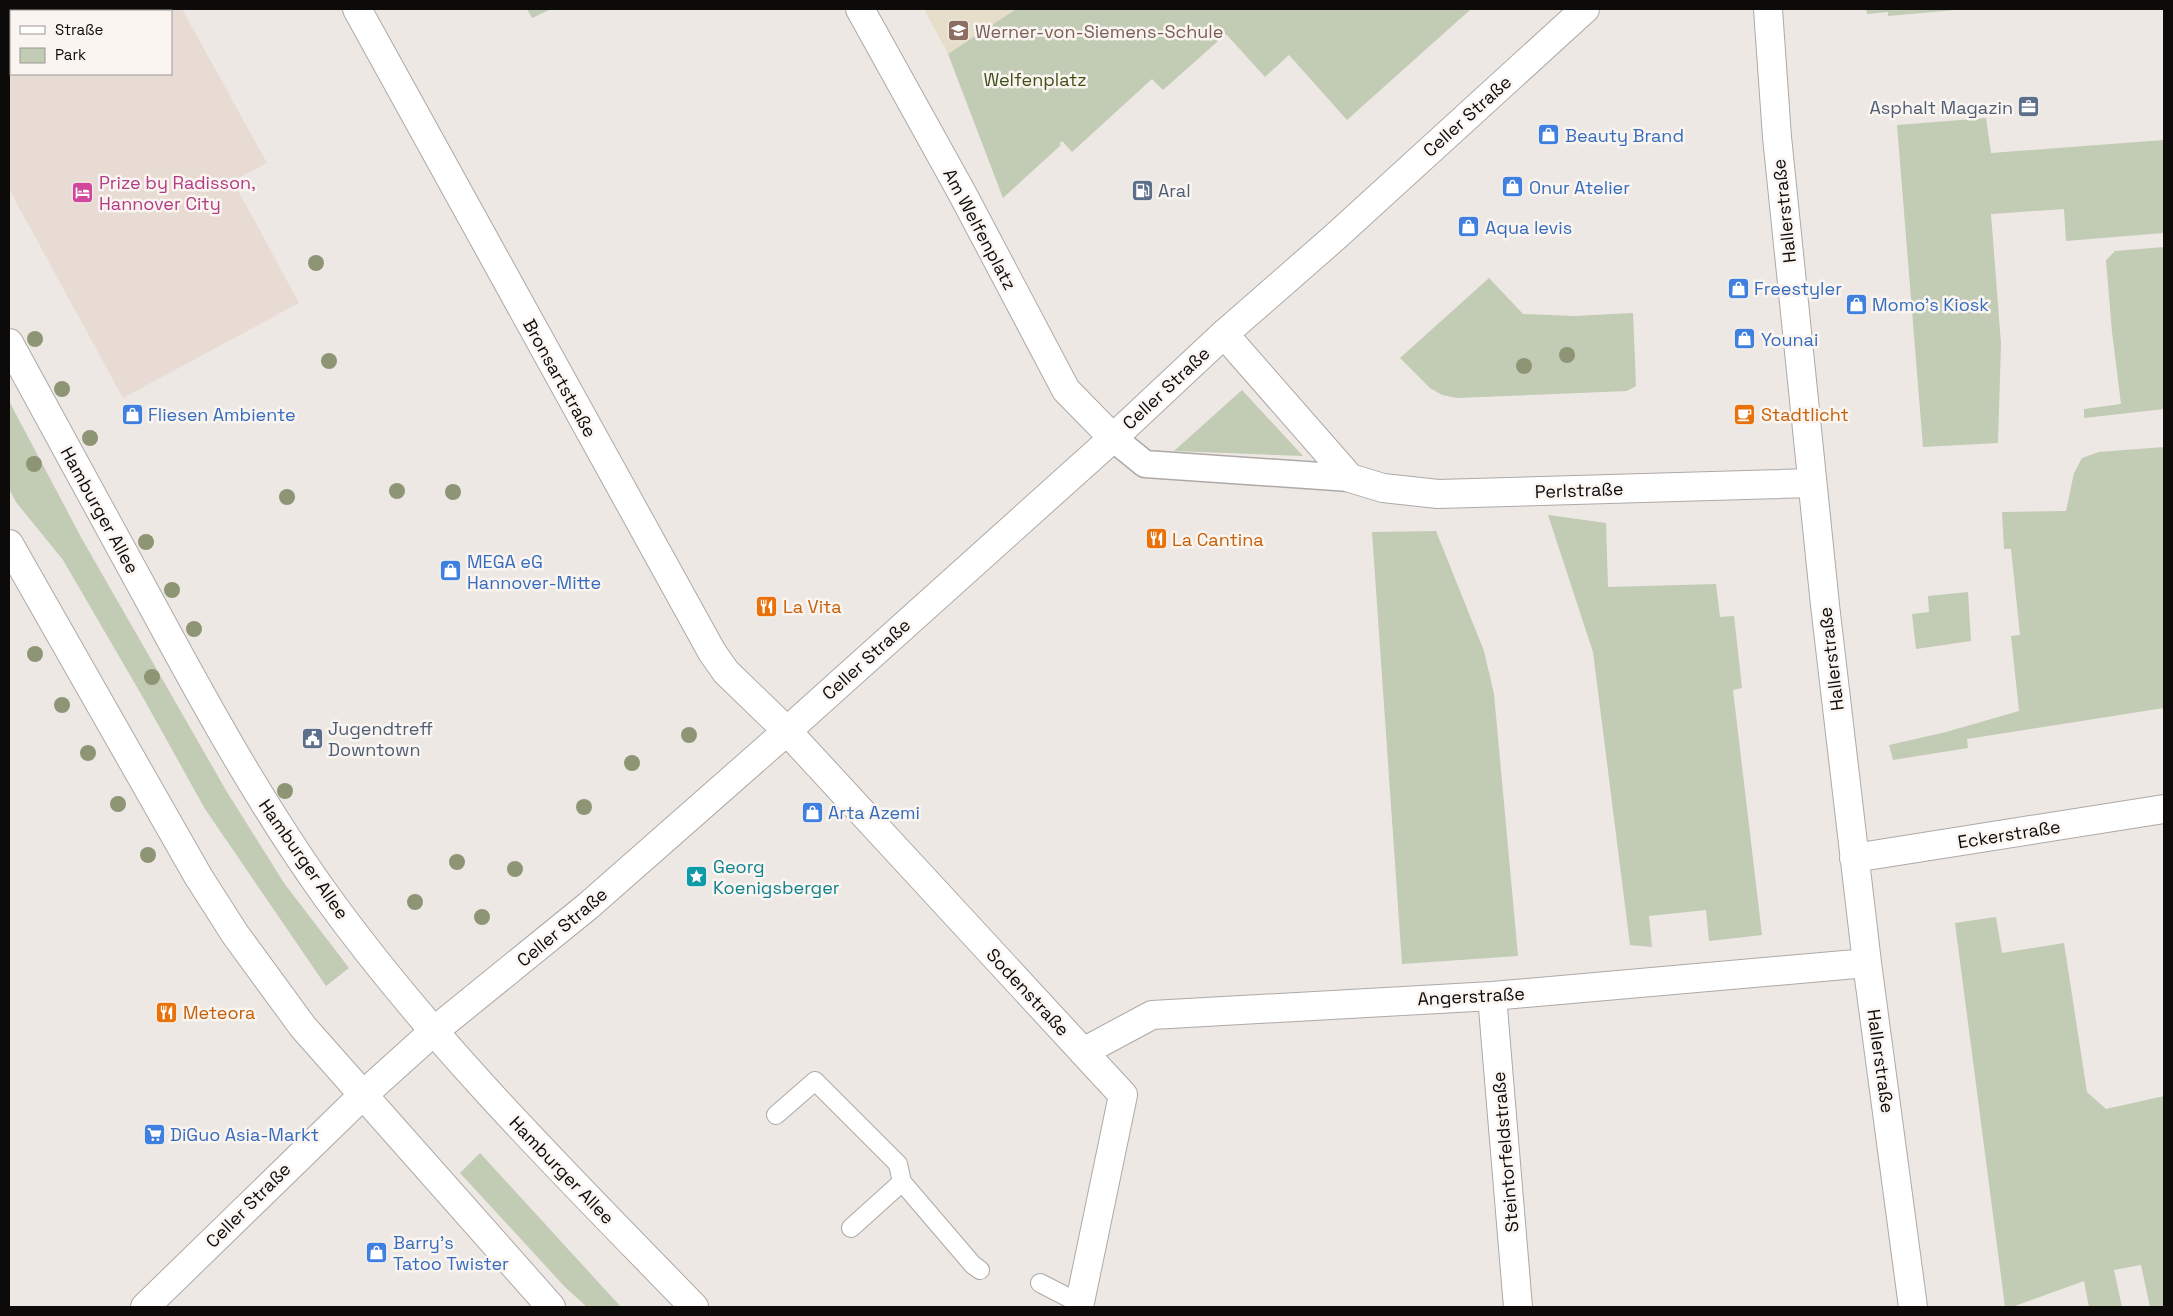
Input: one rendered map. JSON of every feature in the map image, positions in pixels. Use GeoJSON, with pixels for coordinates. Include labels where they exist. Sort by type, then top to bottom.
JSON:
{"type":"FeatureCollection","features":[{"type":"Feature","properties":{"kind":"street","name":"Bronsartstraße"},"geometry":{"type":"LineString","coordinates":[[357,9],[712,652],[726,672],[786,731]]}},
{"type":"Feature","properties":{"kind":"street","name":"Am Welfenplatz"},"geometry":{"type":"LineString","coordinates":[[860,9],[962,193],[1066,390],[1113,438]]}},
{"type":"Feature","properties":{"kind":"street","name":"Celler Straße"},"geometry":{"type":"LineString","coordinates":[[145,1307],[363,1095],[434,1032],[588,906],[786,731],[1113,438],[1224,334],[1335,237],[1585,9]]}},
{"type":"Feature","properties":{"kind":"street","name":"Hallerstraße"},"geometry":{"type":"LineString","coordinates":[[1768,9],[1777,138],[1811,483],[1854,858],[1913,1307]]}},
{"type":"Feature","properties":{"kind":"street"},"geometry":{"type":"LineString","coordinates":[[1224,334],[1350,478]]}},
{"type":"Feature","properties":{"kind":"street","name":"Hamburger Allee"},"geometry":{"type":"LineString","coordinates":[[9,343],[235,757],[285,836],[329,899],[434,1032],[522,1129],[694,1307]]}},
{"type":"Feature","properties":{"kind":"street","name":"Perlstraße"},"geometry":{"type":"LineString","coordinates":[[1113,438],[1145,464],[1350,478],[1383,488],[1438,494],[1811,483]]}},
{"type":"Feature","properties":{"kind":"street"},"geometry":{"type":"LineString","coordinates":[[9,544],[198,876],[235,934],[278,994],[363,1095],[551,1307]]}},
{"type":"Feature","properties":{"kind":"street","name":"Sodenstraße"},"geometry":{"type":"LineString","coordinates":[[786,731],[1123,1095],[1079,1305]]}},
{"type":"Feature","properties":{"kind":"street","name":"Eckerstraße"},"geometry":{"type":"LineString","coordinates":[[1854,858],[2164,809]]}},
{"type":"Feature","properties":{"kind":"street","name":"Angerstraße"},"geometry":{"type":"LineString","coordinates":[[1083,1052],[1152,1015],[1492,996],[1868,962]]}},
{"type":"Feature","properties":{"kind":"street","name":"Steintorfeldstraße"},"geometry":{"type":"LineString","coordinates":[[1492,996],[1518,1307]]}},
{"type":"Feature","properties":{"kind":"lane"},"geometry":{"type":"LineString","coordinates":[[776,1114],[815,1081],[898,1164],[902,1182],[972,1265],[980,1270]]}},
{"type":"Feature","properties":{"kind":"lane"},"geometry":{"type":"LineString","coordinates":[[850,1228],[902,1182]]}},
{"type":"Feature","properties":{"kind":"lane"},"geometry":{"type":"LineString","coordinates":[[1040,1282],[1079,1305]]}},
{"type":"Feature","properties":{"kind":"shaded area"},"geometry":{"type":"Polygon","coordinates":[[[9,9],[140,10],[10,10],[10,75],[172,75],[172,10],[155,10],[182,9],[267,163],[233,181],[299,303],[123,398],[9,189],[9,9]]]}},
{"type":"Feature","properties":{"kind":"shaded area","name":"Werner-von-Siemens-Schule"},"geometry":{"type":"Polygon","coordinates":[[[924,9],[1016,9],[948,54],[924,9]]]}},
{"type":"Feature","properties":{"kind":"green space"},"geometry":{"type":"Polygon","coordinates":[[[527,9],[551,9],[532,18],[527,9]]]}},
{"type":"Feature","properties":{"kind":"green space","name":"Welfenplatz"},"geometry":{"type":"Polygon","coordinates":[[[1016,9],[1471,9],[1347,120],[1289,55],[1265,77],[1226,34],[1163,90],[1152,79],[1072,152],[1062,141],[1059,144],[1061,145],[1003,198],[948,54],[1016,9]]]}},
{"type":"Feature","properties":{"kind":"green space"},"geometry":{"type":"Polygon","coordinates":[[[1866,9],[1967,9],[1888,16],[1888,12],[1867,14],[1866,9]]]}},
{"type":"Feature","properties":{"kind":"green space"},"geometry":{"type":"Polygon","coordinates":[[[1986,118],[1991,153],[2164,140],[2164,233],[2066,241],[2064,209],[1991,214],[2001,344],[1998,443],[1923,447],[1897,125],[1986,118]]]}},
{"type":"Feature","properties":{"kind":"green space"},"geometry":{"type":"Polygon","coordinates":[[[2164,247],[2164,409],[2084,418],[2084,409],[2121,404],[2106,260],[2115,251],[2164,247]]]}},
{"type":"Feature","properties":{"kind":"green space"},"geometry":{"type":"Polygon","coordinates":[[[1489,278],[1523,314],[1574,316],[1633,313],[1636,386],[1627,391],[1457,398],[1442,395],[1430,388],[1400,358],[1489,278]]]}},
{"type":"Feature","properties":{"kind":"green space"},"geometry":{"type":"Polygon","coordinates":[[[1242,390],[1303,456],[1174,451],[1242,390]]]}},
{"type":"Feature","properties":{"kind":"green space"},"geometry":{"type":"Polygon","coordinates":[[[9,401],[82,539],[227,792],[284,883],[349,968],[326,986],[205,809],[63,560],[16,502],[9,489],[9,401]]]}},
{"type":"Feature","properties":{"kind":"green space"},"geometry":{"type":"Polygon","coordinates":[[[2164,447],[2164,708],[1967,739],[1968,748],[1893,760],[1889,745],[1946,732],[2019,711],[2011,636],[2020,635],[2011,549],[2004,549],[2002,512],[2066,511],[2074,473],[2082,458],[2099,452],[2164,447]]]}},
{"type":"Feature","properties":{"kind":"green space"},"geometry":{"type":"Polygon","coordinates":[[[1548,515],[1606,523],[1608,587],[1716,584],[1720,617],[1734,616],[1742,688],[1733,690],[1762,935],[1709,941],[1706,910],[1649,916],[1652,947],[1630,945],[1593,652],[1548,515]]]}},
{"type":"Feature","properties":{"kind":"green space"},"geometry":{"type":"Polygon","coordinates":[[[1436,531],[1484,651],[1494,694],[1518,956],[1402,964],[1372,532],[1436,531]]]}},
{"type":"Feature","properties":{"kind":"green space"},"geometry":{"type":"Polygon","coordinates":[[[1968,592],[1971,641],[1916,649],[1912,614],[1929,612],[1928,596],[1968,592]]]}},
{"type":"Feature","properties":{"kind":"green space"},"geometry":{"type":"Polygon","coordinates":[[[1996,917],[2002,953],[2064,943],[2087,1092],[2106,1109],[2164,1096],[2164,1307],[2150,1307],[2141,1265],[2114,1270],[2122,1307],[2089,1307],[2084,1281],[2012,1307],[2005,1307],[1955,923],[1996,917]]]}},
{"type":"Feature","properties":{"kind":"green space"},"geometry":{"type":"Polygon","coordinates":[[[480,1153],[621,1307],[587,1307],[565,1287],[460,1173],[480,1153]]]}},
{"type":"Feature","properties":{"kind":"place","name":"Werner-von-Siemens-Schule"},"geometry":{"type":"Point","coordinates":[959,31]}},
{"type":"Feature","properties":{"kind":"place","name":"Asphalt Magazin"},"geometry":{"type":"Point","coordinates":[2029,107]}},
{"type":"Feature","properties":{"kind":"place","name":"Beauty Brand"},"geometry":{"type":"Point","coordinates":[1549,135]}},
{"type":"Feature","properties":{"kind":"place","name":"Onur Atelier"},"geometry":{"type":"Point","coordinates":[1513,187]}},
{"type":"Feature","properties":{"kind":"place","name":"Aral"},"geometry":{"type":"Point","coordinates":[1142,190]}},
{"type":"Feature","properties":{"kind":"place","name":"Prize by Radisson, Hannover City"},"geometry":{"type":"Point","coordinates":[83,192]}},
{"type":"Feature","properties":{"kind":"place","name":"Aqua levis"},"geometry":{"type":"Point","coordinates":[1469,227]}},
{"type":"Feature","properties":{"kind":"place","name":"Freestyler"},"geometry":{"type":"Point","coordinates":[1738,288]}},
{"type":"Feature","properties":{"kind":"place","name":"Momo's Kiosk"},"geometry":{"type":"Point","coordinates":[1856,304]}},
{"type":"Feature","properties":{"kind":"place","name":"Younai"},"geometry":{"type":"Point","coordinates":[1745,339]}},
{"type":"Feature","properties":{"kind":"place","name":"Fliesen Ambiente"},"geometry":{"type":"Point","coordinates":[132,414]}},
{"type":"Feature","properties":{"kind":"place","name":"Stadtlicht"},"geometry":{"type":"Point","coordinates":[1745,414]}},
{"type":"Feature","properties":{"kind":"place","name":"La Cantina"},"geometry":{"type":"Point","coordinates":[1156,539]}},
{"type":"Feature","properties":{"kind":"place","name":"MEGA eG Hannover-Mitte"},"geometry":{"type":"Point","coordinates":[451,571]}},
{"type":"Feature","properties":{"kind":"place","name":"La Vita"},"geometry":{"type":"Point","coordinates":[767,606]}},
{"type":"Feature","properties":{"kind":"place","name":"Jugendtreff Downtown"},"geometry":{"type":"Point","coordinates":[312,738]}},
{"type":"Feature","properties":{"kind":"place","name":"Arta Azemi"},"geometry":{"type":"Point","coordinates":[812,812]}},
{"type":"Feature","properties":{"kind":"place","name":"Georg Koenigsberger"},"geometry":{"type":"Point","coordinates":[697,876]}},
{"type":"Feature","properties":{"kind":"place","name":"Meteora"},"geometry":{"type":"Point","coordinates":[167,1012]}},
{"type":"Feature","properties":{"kind":"place","name":"DiGuo Asia-Markt"},"geometry":{"type":"Point","coordinates":[154,1134]}},
{"type":"Feature","properties":{"kind":"place","name":"Barry's Tatoo Twister"},"geometry":{"type":"Point","coordinates":[377,1252]}}]}
